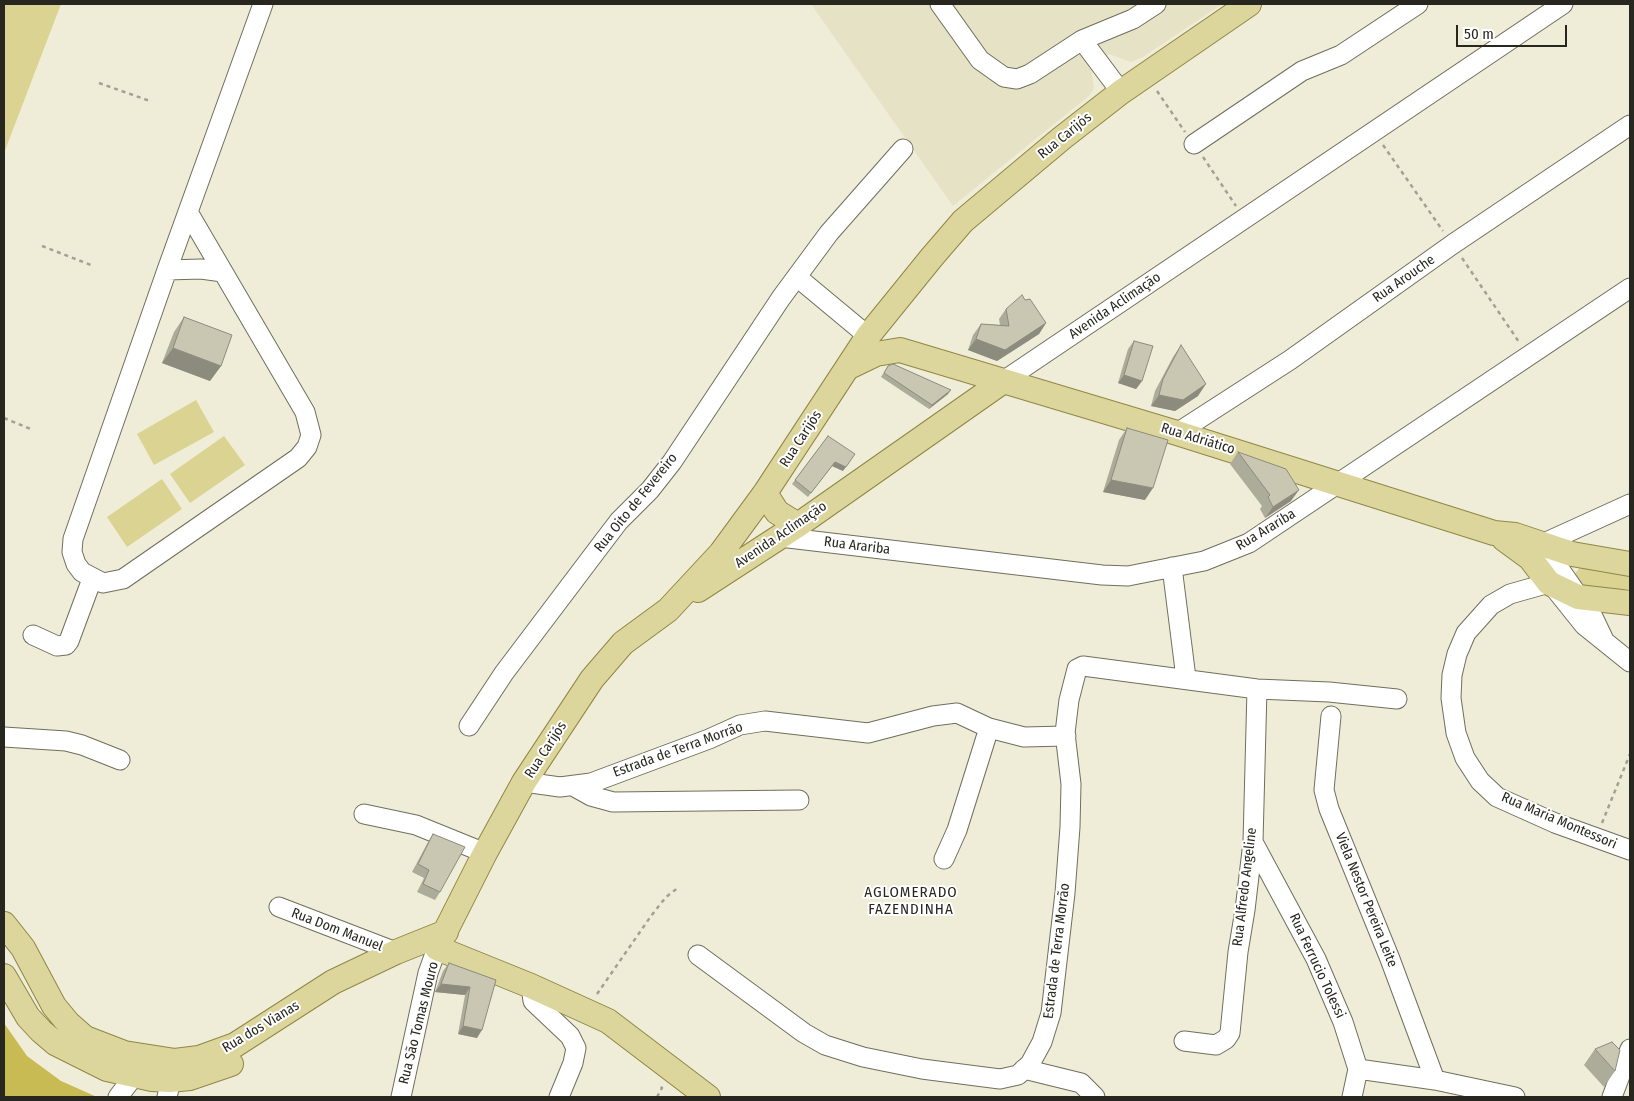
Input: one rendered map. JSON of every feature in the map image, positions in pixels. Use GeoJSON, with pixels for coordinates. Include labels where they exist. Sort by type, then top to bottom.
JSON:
{"type":"FeatureCollection","features":[{"type":"Feature","properties":{"kind":"main road","name":"Rua Carijós"},"geometry":{"type":"LineString","coordinates":[[442,940],[484,853],[524,782],[606,662],[623,644],[668,610],[721,553],[765,493],[868,336],[896,300],[964,221],[1062,138],[1121,92],[1249,4]]}},
{"type":"Feature","properties":{"kind":"main road"},"geometry":{"type":"LineString","coordinates":[[896,300],[891,330],[900,350]]}},
{"type":"Feature","properties":{"kind":"main road","name":"Rua Adriático"},"geometry":{"type":"LineString","coordinates":[[846,369],[876,354],[900,350],[1340,483],[1494,533],[1515,535],[1542,544],[1578,596],[1630,603]]}},
{"type":"Feature","properties":{"kind":"main road","name":"Avenida Aclimação"},"geometry":{"type":"LineString","coordinates":[[668,610],[789,531],[1002,382]]}},
{"type":"Feature","properties":{"kind":"main road"},"geometry":{"type":"LineString","coordinates":[[765,493],[789,531]]}},
{"type":"Feature","properties":{"kind":"main road","name":"Rua Adriático"},"geometry":{"type":"LineString","coordinates":[[1494,533],[1530,558],[1560,569],[1630,564]]}},
{"type":"Feature","properties":{"kind":"main road","name":"Rua dos Vianas"},"geometry":{"type":"LineString","coordinates":[[4,924],[23,948],[54,1006],[68,1023],[85,1038],[124,1053],[171,1080]]}},
{"type":"Feature","properties":{"kind":"main road"},"geometry":{"type":"LineString","coordinates":[[442,940],[531,986],[586,1010],[626,1033],[708,1097]]}},
{"type":"Feature","properties":{"kind":"main road","name":"Rua dos Vianas"},"geometry":{"type":"LineString","coordinates":[[171,1080],[199,1058],[235,1045],[333,982],[396,952],[442,940]]}},
{"type":"Feature","properties":{"kind":"main road","name":"Rua dos Vianas"},"geometry":{"type":"LineString","coordinates":[[4,976],[28,1017],[55,1043],[100,1066],[134,1076],[171,1080],[206,1073],[243,1059],[340,996],[442,940]]}},
{"type":"Feature","properties":{"kind":"street"},"geometry":{"type":"LineString","coordinates":[[188,212],[228,271],[283,360],[305,412],[310,435],[307,447],[298,458],[122,580],[103,583],[92,579],[82,572],[76,564],[72,552],[74,539],[167,270],[263,4]]}},
{"type":"Feature","properties":{"kind":"street"},"geometry":{"type":"LineString","coordinates":[[940,4],[980,60],[1004,77],[1017,79],[1030,74],[1082,40],[1133,19],[1156,4]]}},
{"type":"Feature","properties":{"kind":"street"},"geometry":{"type":"LineString","coordinates":[[1194,144],[1302,71],[1341,55],[1418,4]]}},
{"type":"Feature","properties":{"kind":"street","name":"Avenida Aclimação"},"geometry":{"type":"LineString","coordinates":[[1002,382],[1564,4]]}},
{"type":"Feature","properties":{"kind":"street"},"geometry":{"type":"LineString","coordinates":[[1082,40],[1121,92]]}},
{"type":"Feature","properties":{"kind":"street","name":"Rua Arouche"},"geometry":{"type":"LineString","coordinates":[[1177,433],[1290,360],[1453,244],[1630,125]]}},
{"type":"Feature","properties":{"kind":"street","name":"Rua Oito de Fevereiro"},"geometry":{"type":"LineString","coordinates":[[469,726],[504,673],[602,542],[619,521],[650,490],[672,462],[797,276],[829,233],[903,149]]}},
{"type":"Feature","properties":{"kind":"street"},"geometry":{"type":"LineString","coordinates":[[167,270],[201,269],[228,271]]}},
{"type":"Feature","properties":{"kind":"street"},"geometry":{"type":"LineString","coordinates":[[797,276],[868,336]]}},
{"type":"Feature","properties":{"kind":"street","name":"Rua Arariba"},"geometry":{"type":"LineString","coordinates":[[789,531],[1102,575],[1128,576],[1204,561],[1249,543],[1630,288]]}},
{"type":"Feature","properties":{"kind":"street"},"geometry":{"type":"LineString","coordinates":[[1542,544],[1630,504]]}},
{"type":"Feature","properties":{"kind":"street"},"geometry":{"type":"LineString","coordinates":[[1172,568],[1186,678],[1257,689],[1329,692],[1398,699]]}},
{"type":"Feature","properties":{"kind":"street"},"geometry":{"type":"LineString","coordinates":[[1560,569],[1584,625],[1630,662]]}},
{"type":"Feature","properties":{"kind":"street","name":"Rua Maria Montessori"},"geometry":{"type":"LineString","coordinates":[[1560,569],[1491,605],[1466,633],[1457,654],[1452,675],[1451,698],[1456,733],[1465,758],[1480,781],[1497,797],[1597,839],[1630,850]]}},
{"type":"Feature","properties":{"kind":"street"},"geometry":{"type":"LineString","coordinates":[[33,635],[57,646],[66,645],[92,579]]}},
{"type":"Feature","properties":{"kind":"street"},"geometry":{"type":"LineString","coordinates":[[1578,596],[1593,618],[1604,640]]}},
{"type":"Feature","properties":{"kind":"street","name":"Estrada de Terra Morrão"},"geometry":{"type":"LineString","coordinates":[[1024,1069],[1030,1064],[1042,1042],[1051,1013],[1065,893],[1070,827],[1071,784],[1066,736],[1069,700],[1075,672],[1083,666],[1186,678]]}},
{"type":"Feature","properties":{"kind":"street","name":"Rua Alfredo Angeline"},"geometry":{"type":"LineString","coordinates":[[1184,1041],[1216,1045],[1222,1043],[1230,1033],[1238,952],[1253,842],[1257,689]]}},
{"type":"Feature","properties":{"kind":"street","name":"Estrada de Terra Morrão"},"geometry":{"type":"LineString","coordinates":[[524,782],[573,786],[591,783],[709,739],[740,725],[765,721],[868,733],[933,716],[957,713],[989,728],[1024,737],[1066,736]]}},
{"type":"Feature","properties":{"kind":"street","name":"Viela Nestor Pereira Leite"},"geometry":{"type":"LineString","coordinates":[[1331,716],[1324,790],[1329,809],[1390,959],[1434,1080]]}},
{"type":"Feature","properties":{"kind":"street"},"geometry":{"type":"LineString","coordinates":[[944,858],[957,830],[989,728]]}},
{"type":"Feature","properties":{"kind":"street"},"geometry":{"type":"LineString","coordinates":[[4,737],[66,741],[82,744],[120,760]]}},
{"type":"Feature","properties":{"kind":"street"},"geometry":{"type":"LineString","coordinates":[[573,786],[600,800],[613,802],[798,800]]}},
{"type":"Feature","properties":{"kind":"street"},"geometry":{"type":"LineString","coordinates":[[364,814],[416,825],[484,853]]}},
{"type":"Feature","properties":{"kind":"street","name":"Rua Ferrucio Tolessi"},"geometry":{"type":"LineString","coordinates":[[1253,842],[1316,959],[1343,1022],[1358,1069],[1352,1097]]}},
{"type":"Feature","properties":{"kind":"street","name":"Rua Dom Manuel"},"geometry":{"type":"LineString","coordinates":[[279,908],[396,952]]}},
{"type":"Feature","properties":{"kind":"street","name":"Rua São Tomas Mouro"},"geometry":{"type":"LineString","coordinates":[[401,1097],[428,973],[442,940]]}},
{"type":"Feature","properties":{"kind":"street"},"geometry":{"type":"LineString","coordinates":[[698,955],[804,1033],[825,1045],[863,1057],[914,1068],[1000,1079],[1018,1075],[1024,1069],[1081,1083],[1095,1097]]}},
{"type":"Feature","properties":{"kind":"street"},"geometry":{"type":"LineString","coordinates":[[531,986],[533,1001],[570,1036],[576,1048],[573,1064],[559,1097]]}},
{"type":"Feature","properties":{"kind":"street"},"geometry":{"type":"LineString","coordinates":[[1612,1097],[1630,1049]]}},
{"type":"Feature","properties":{"kind":"street"},"geometry":{"type":"LineString","coordinates":[[1358,1069],[1434,1080],[1489,1094],[1514,1097]]}},
{"type":"Feature","properties":{"kind":"street"},"geometry":{"type":"LineString","coordinates":[[118,1097],[134,1076]]}},
{"type":"Feature","properties":{"kind":"path"},"geometry":{"type":"LineString","coordinates":[[99,83],[150,101]]}},
{"type":"Feature","properties":{"kind":"path"},"geometry":{"type":"LineString","coordinates":[[42,246],[91,265]]}},
{"type":"Feature","properties":{"kind":"path"},"geometry":{"type":"LineString","coordinates":[[4,418],[33,430]]}},
{"type":"Feature","properties":{"kind":"path"},"geometry":{"type":"LineString","coordinates":[[1597,839],[1630,754]]}},
{"type":"Feature","properties":{"kind":"path"},"geometry":{"type":"LineString","coordinates":[[586,1010],[651,916],[666,897],[679,887]]}},
{"type":"Feature","properties":{"kind":"shaded area"},"geometry":{"type":"Polygon","coordinates":[[[4,4],[61,4],[4,153],[4,4]]]}},
{"type":"Feature","properties":{"kind":"shaded area"},"geometry":{"type":"Polygon","coordinates":[[[811,4],[1222,4],[1143,57],[1131,62],[1109,54],[1091,68],[1094,88],[1090,95],[953,206],[811,4]]]}},
{"type":"Feature","properties":{"kind":"shaded area"},"geometry":{"type":"Polygon","coordinates":[[[196,400],[214,432],[154,465],[137,434],[196,400]]]}},
{"type":"Feature","properties":{"kind":"shaded area"},"geometry":{"type":"Polygon","coordinates":[[[224,436],[245,465],[190,503],[170,474],[224,436]]]}},
{"type":"Feature","properties":{"kind":"shaded area"},"geometry":{"type":"Polygon","coordinates":[[[162,479],[182,509],[127,547],[107,517],[162,479]]]}},
{"type":"Feature","properties":{"kind":"shaded area"},"geometry":{"type":"Polygon","coordinates":[[[1581,566],[1630,572],[1630,589],[1596,589],[1579,585],[1574,575],[1581,566]]]}},
{"type":"Feature","properties":{"kind":"shaded area"},"geometry":{"type":"Polygon","coordinates":[[[4,1023],[27,1056],[61,1081],[97,1097],[4,1097],[4,1023]]]}},
{"type":"Feature","properties":{"kind":"building"},"geometry":{"type":"Polygon","coordinates":[[[1022,295],[1025,300],[1030,299],[1046,323],[1005,350],[976,339],[981,324],[1009,326],[1006,309],[1022,295]]]}},
{"type":"Feature","properties":{"kind":"building"},"geometry":{"type":"Polygon","coordinates":[[[184,317],[232,335],[221,366],[173,348],[184,317]]]}},
{"type":"Feature","properties":{"kind":"building"},"geometry":{"type":"Polygon","coordinates":[[[1134,341],[1153,346],[1142,381],[1124,375],[1134,341]]]}},
{"type":"Feature","properties":{"kind":"building"},"geometry":{"type":"Polygon","coordinates":[[[1181,345],[1206,384],[1183,400],[1159,395],[1163,379],[1181,345]]]}},
{"type":"Feature","properties":{"kind":"building"},"geometry":{"type":"Polygon","coordinates":[[[893,364],[951,390],[932,405],[884,373],[888,366],[893,364]]]}},
{"type":"Feature","properties":{"kind":"building"},"geometry":{"type":"Polygon","coordinates":[[[1127,428],[1168,440],[1153,488],[1111,480],[1127,428]]]}},
{"type":"Feature","properties":{"kind":"building"},"geometry":{"type":"Polygon","coordinates":[[[828,436],[855,454],[846,467],[835,462],[811,493],[795,480],[828,436]]]}},
{"type":"Feature","properties":{"kind":"building"},"geometry":{"type":"Polygon","coordinates":[[[1238,452],[1286,469],[1299,490],[1273,507],[1268,497],[1270,495],[1238,452]]]}},
{"type":"Feature","properties":{"kind":"building"},"geometry":{"type":"Polygon","coordinates":[[[433,834],[465,847],[440,892],[423,884],[429,870],[418,864],[433,834]]]}},
{"type":"Feature","properties":{"kind":"building"},"geometry":{"type":"Polygon","coordinates":[[[449,963],[496,980],[482,1030],[463,1026],[470,987],[441,984],[449,963]]]}},
{"type":"Feature","properties":{"kind":"building"},"geometry":{"type":"Polygon","coordinates":[[[1612,1042],[1620,1050],[1615,1071],[1595,1049],[1612,1042]]]}},
{"type":"Feature","properties":{"kind":"district","name":"AGLOMERADO FAZENDINHA"},"geometry":{"type":"Point","coordinates":[911,902]}}]}
